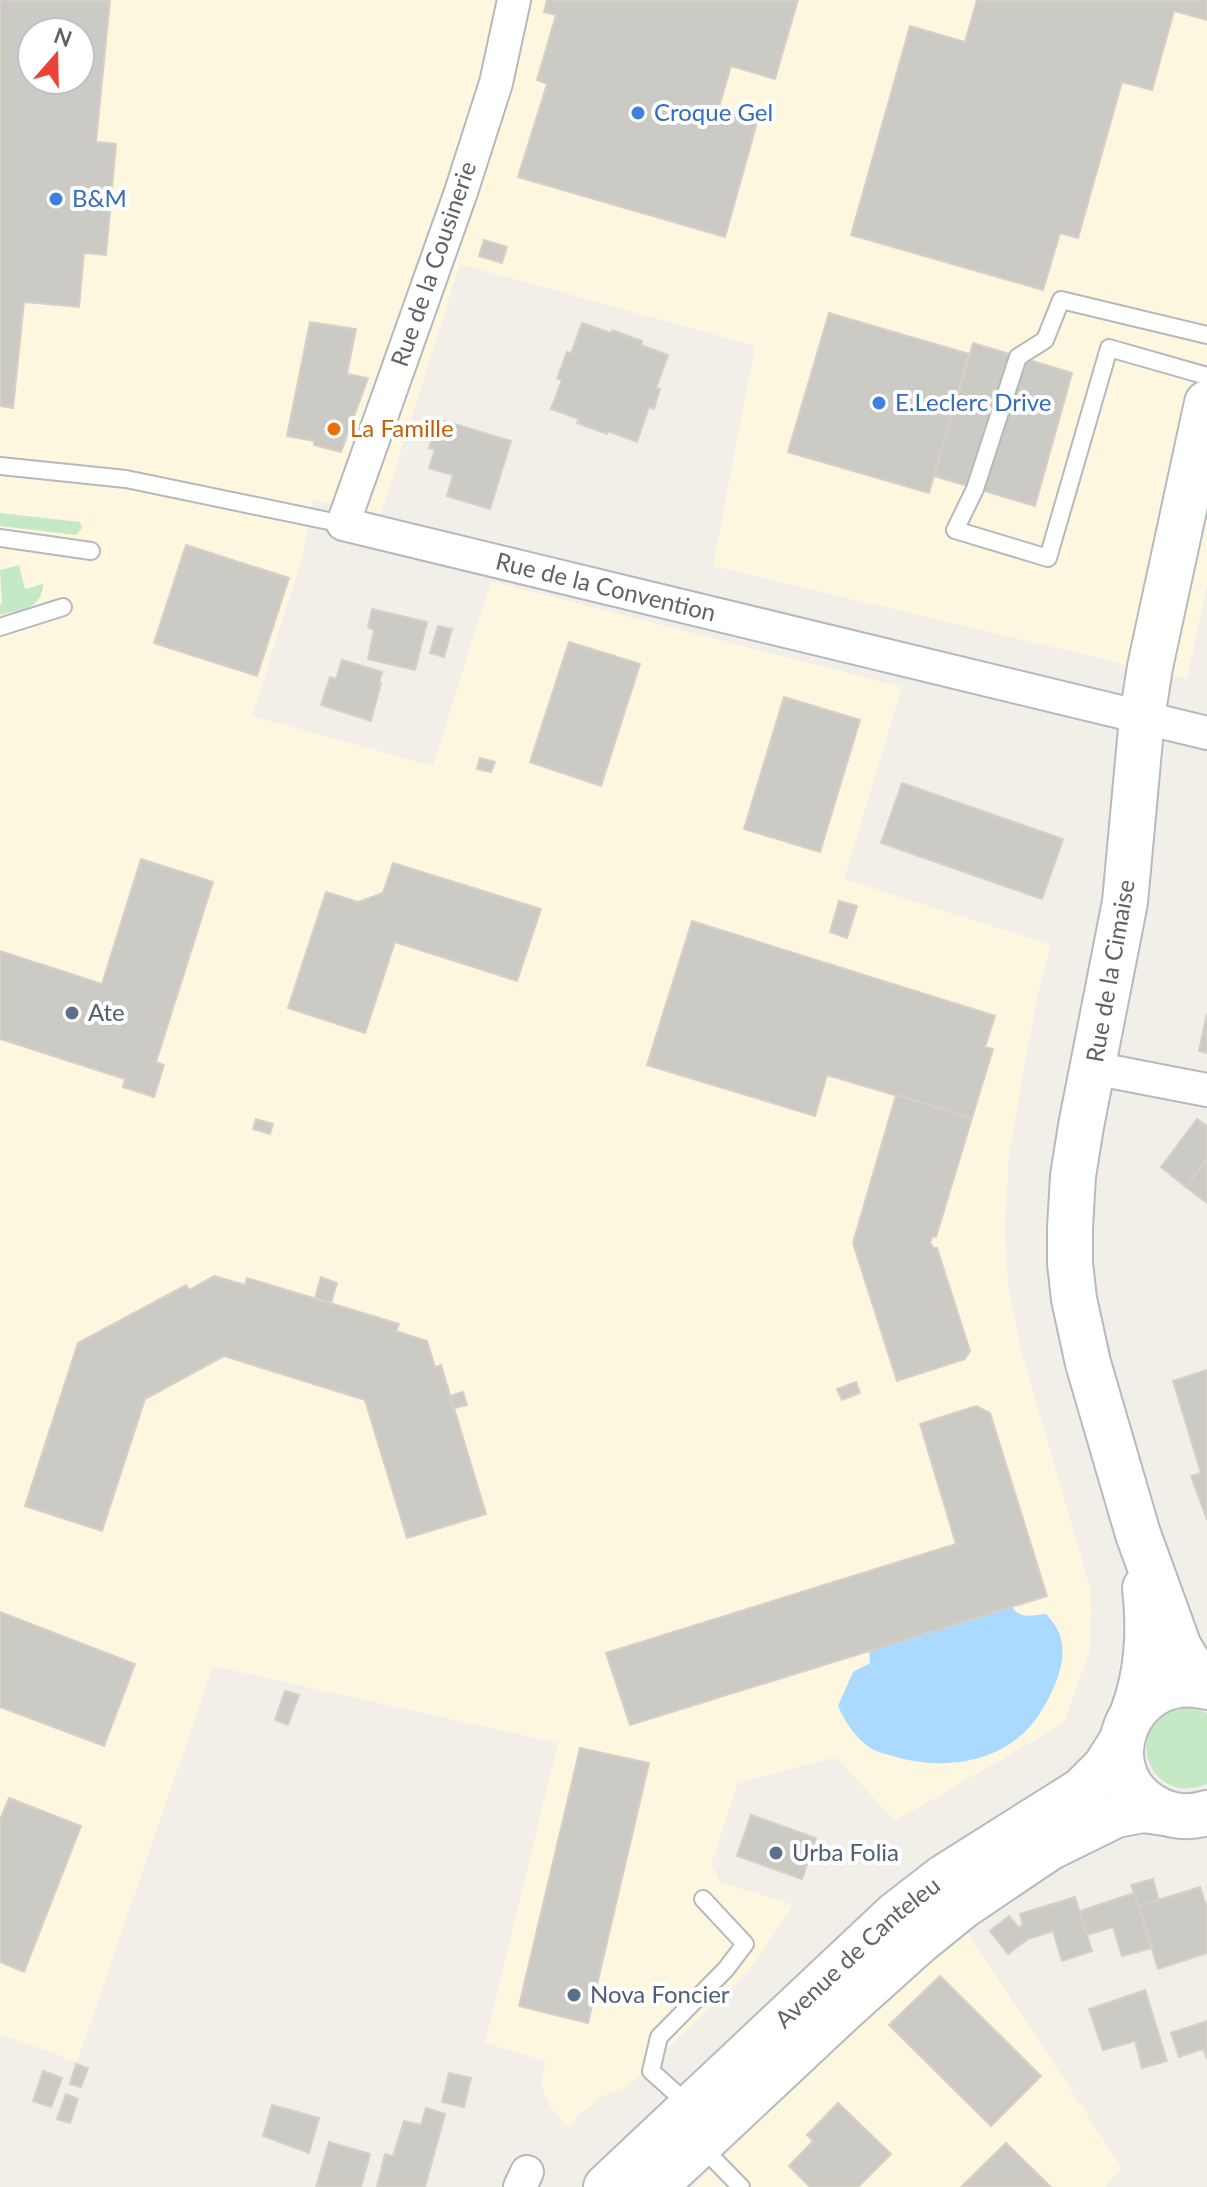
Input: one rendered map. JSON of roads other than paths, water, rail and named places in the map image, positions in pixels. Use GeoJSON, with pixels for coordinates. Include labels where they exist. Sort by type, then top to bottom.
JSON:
{"type":"FeatureCollection","features":[{"type":"Feature","properties":{"kind":"street","name":"Rue de la Cousinerie"},"geometry":{"type":"LineString","coordinates":[[343,524],[483,124],[496,83],[514,0]]}},
{"type":"Feature","properties":{"kind":"street","name":"Rue de la Cimaise"},"geometry":{"type":"LineString","coordinates":[[1207,403],[1162,607],[1142,718],[1125,902],[1073,1176],[1070,1228],[1074,1299],[1088,1363],[1138,1534],[1179,1647],[1207,1687]]}},
{"type":"Feature","properties":{"kind":"street","name":"Rue de la Convention"},"geometry":{"type":"LineString","coordinates":[[343,524],[1207,733]]}},
{"type":"Feature","properties":{"kind":"street"},"geometry":{"type":"LineString","coordinates":[[1093,1068],[1207,1090]]}},
{"type":"Feature","properties":{"kind":"street","name":"Rue de la Cimaise"},"geometry":{"type":"LineString","coordinates":[[1127,1726],[1144,1677],[1148,1643],[1138,1534]]}},
{"type":"Feature","properties":{"kind":"street"},"geometry":{"type":"LineString","coordinates":[[1186,1813],[1150,1805],[1132,1788],[1122,1765],[1127,1726],[1148,1697],[1167,1687],[1188,1684],[1207,1687]]}},
{"type":"Feature","properties":{"kind":"street","name":"Avenue de Canteleu"},"geometry":{"type":"LineString","coordinates":[[681,2158],[895,1915],[944,1877],[1082,1790],[1105,1767],[1127,1726]]}},
{"type":"Feature","properties":{"kind":"street","name":"Avenue de Canteleu"},"geometry":{"type":"LineString","coordinates":[[606,2187],[681,2158],[921,1940],[963,1906],[1049,1848],[1116,1815],[1143,1810],[1186,1813]]}},
{"type":"Feature","properties":{"kind":"lane"},"geometry":{"type":"LineString","coordinates":[[1207,335],[1061,300],[1045,340],[1018,357],[975,489],[955,530],[1048,558],[1109,348],[1207,376]]}},
{"type":"Feature","properties":{"kind":"lane","name":"Rue de la Convention"},"geometry":{"type":"LineString","coordinates":[[0,466],[126,479],[343,524]]}},
{"type":"Feature","properties":{"kind":"lane"},"geometry":{"type":"LineString","coordinates":[[0,538],[91,551]]}},
{"type":"Feature","properties":{"kind":"lane"},"geometry":{"type":"LineString","coordinates":[[0,627],[63,607]]}},
{"type":"Feature","properties":{"kind":"lane"},"geometry":{"type":"LineString","coordinates":[[703,1899],[745,1944],[726,1969],[659,2037],[651,2071],[681,2158],[741,2187]]}},
{"type":"Feature","properties":{"kind":"water"},"geometry":{"type":"Polygon","coordinates":[[[1012,1607],[1023,1615],[1046,1614],[1061,1637],[1063,1654],[1056,1682],[1044,1707],[1028,1729],[1014,1741],[1000,1750],[969,1760],[921,1762],[876,1751],[852,1730],[838,1706],[853,1672],[870,1663],[869,1651],[1012,1607]]]}},
{"type":"Feature","properties":{"kind":"place","name":"Croque Gel"},"geometry":{"type":"Point","coordinates":[638,113]}},
{"type":"Feature","properties":{"kind":"place","name":"B&M"},"geometry":{"type":"Point","coordinates":[56,199]}},
{"type":"Feature","properties":{"kind":"place","name":"E.Leclerc Drive"},"geometry":{"type":"Point","coordinates":[879,403]}},
{"type":"Feature","properties":{"kind":"place","name":"La Famille"},"geometry":{"type":"Point","coordinates":[334,429]}},
{"type":"Feature","properties":{"kind":"place","name":"Ate"},"geometry":{"type":"Point","coordinates":[72,1013]}},
{"type":"Feature","properties":{"kind":"place","name":"Urba Folia"},"geometry":{"type":"Point","coordinates":[776,1853]}},
{"type":"Feature","properties":{"kind":"place","name":"Nova Foncier"},"geometry":{"type":"Point","coordinates":[574,1995]}}]}
